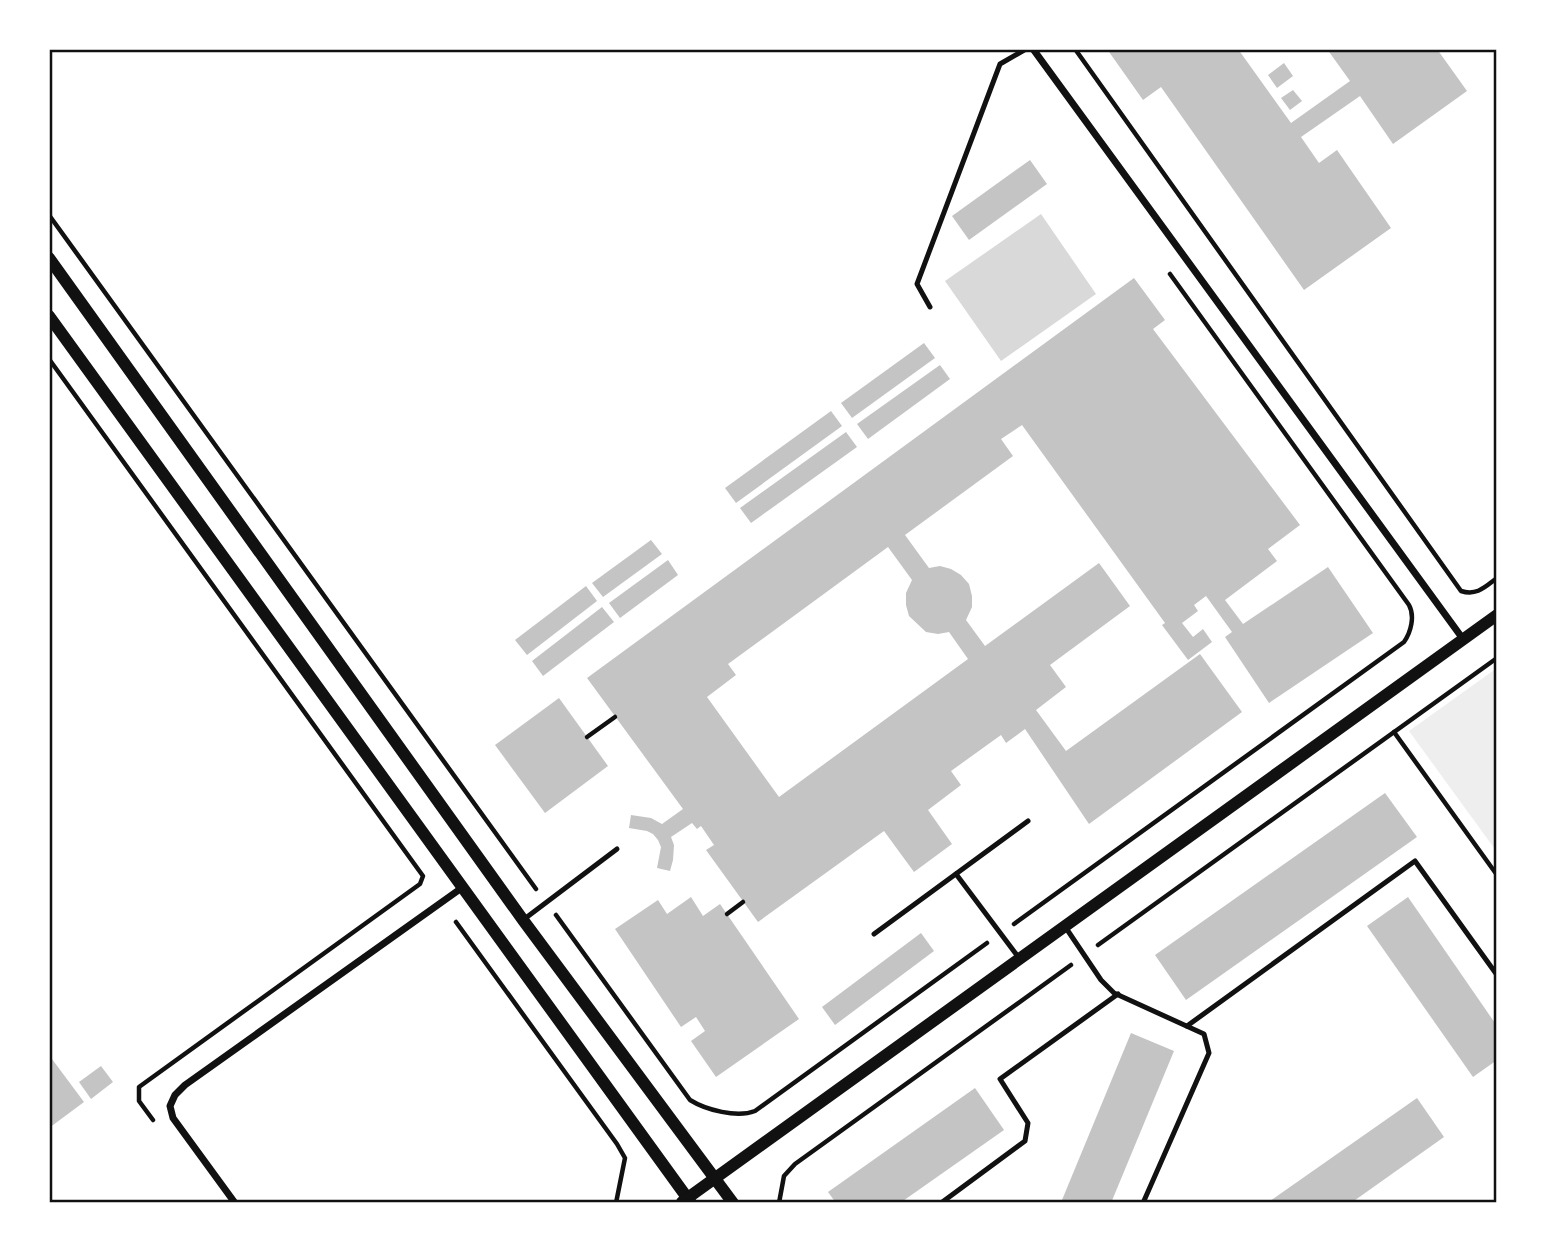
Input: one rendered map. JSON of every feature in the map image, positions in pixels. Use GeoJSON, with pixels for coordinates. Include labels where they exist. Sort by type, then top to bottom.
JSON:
{"type":"FeatureCollection","features":[{"type":"Feature","properties":{"kind":"street"},"geometry":{"type":"LineString","coordinates":[[1033,49],[1463,639]]}},
{"type":"Feature","properties":{"kind":"street"},"geometry":{"type":"LineString","coordinates":[[49,258],[523,920],[733,1203]]}},
{"type":"Feature","properties":{"kind":"street"},"geometry":{"type":"LineString","coordinates":[[49,316],[464,887],[687,1201],[715,1178],[1066,928],[1497,615]]}},
{"type":"Feature","properties":{"kind":"street"},"geometry":{"type":"LineString","coordinates":[[235,1203],[173,1118],[170,1106],[175,1095],[185,1085],[464,887]]}},
{"type":"Feature","properties":{"kind":"lane"},"geometry":{"type":"LineString","coordinates":[[930,307],[917,284],[1000,64],[1026,49]]}},
{"type":"Feature","properties":{"kind":"lane"},"geometry":{"type":"LineString","coordinates":[[874,934],[1028,821]]}},
{"type":"Feature","properties":{"kind":"lane"},"geometry":{"type":"LineString","coordinates":[[523,920],[617,849]]}},
{"type":"Feature","properties":{"kind":"lane"},"geometry":{"type":"LineString","coordinates":[[1186,1026],[1415,861],[1497,975]]}},
{"type":"Feature","properties":{"kind":"lane"},"geometry":{"type":"LineString","coordinates":[[956,874],[1021,960]]}},
{"type":"Feature","properties":{"kind":"lane"},"geometry":{"type":"LineString","coordinates":[[1066,928],[1101,980],[1118,994],[1204,1034],[1209,1052],[1143,1203]]}},
{"type":"Feature","properties":{"kind":"lane"},"geometry":{"type":"LineString","coordinates":[[941,1203],[1025,1141],[1028,1123],[1000,1079],[1118,994]]}},
{"type":"Feature","properties":{"kind":"path"},"geometry":{"type":"LineString","coordinates":[[1075,49],[1461,591],[1479,592],[1497,578]]}},
{"type":"Feature","properties":{"kind":"path"},"geometry":{"type":"LineString","coordinates":[[49,215],[690,1100],[701,1107],[746,1115],[1404,642],[1409,635],[1412,611],[1409,605],[1166,269]]}},
{"type":"Feature","properties":{"kind":"path"},"geometry":{"type":"LineString","coordinates":[[49,359],[423,876],[420,884],[139,1087],[139,1101],[156,1124]]}},
{"type":"Feature","properties":{"kind":"path"},"geometry":{"type":"LineString","coordinates":[[1097,946],[1497,658]]}},
{"type":"Feature","properties":{"kind":"path"},"geometry":{"type":"LineString","coordinates":[[587,737],[615,717]]}},
{"type":"Feature","properties":{"kind":"path"},"geometry":{"type":"LineString","coordinates":[[1394,732],[1497,875]]}},
{"type":"Feature","properties":{"kind":"path"},"geometry":{"type":"LineString","coordinates":[[727,914],[743,902]]}},
{"type":"Feature","properties":{"kind":"path"},"geometry":{"type":"LineString","coordinates":[[456,922],[625,1158],[616,1203]]}},
{"type":"Feature","properties":{"kind":"path"},"geometry":{"type":"LineString","coordinates":[[779,1203],[784,1176],[794,1164],[1071,965]]}},
{"type":"Feature","properties":{"kind":"shaded area"},"geometry":{"type":"Polygon","coordinates":[[[1041,214],[1096,294],[1001,361],[945,281],[1041,214]]]}},
{"type":"Feature","properties":{"kind":"shaded area"},"geometry":{"type":"Polygon","coordinates":[[[1497,668],[1497,852],[1409,731],[1497,668]]]}},
{"type":"Feature","properties":{"kind":"building"},"geometry":{"type":"Polygon","coordinates":[[[1107,49],[1238,49],[1291,123],[1350,81],[1327,49],[1437,49],[1467,91],[1393,144],[1360,96],[1301,137],[1319,163],[1337,150],[1391,228],[1304,290],[1161,87],[1143,100],[1107,49]]]}},
{"type":"Feature","properties":{"kind":"building"},"geometry":{"type":"Polygon","coordinates":[[[1284,63],[1293,76],[1277,88],[1268,75],[1284,63]]]}},
{"type":"Feature","properties":{"kind":"building"},"geometry":{"type":"Polygon","coordinates":[[[1293,90],[1302,101],[1290,110],[1281,98],[1293,90]]]}},
{"type":"Feature","properties":{"kind":"building"},"geometry":{"type":"Polygon","coordinates":[[[1030,160],[1047,184],[969,240],[952,216],[1030,160]]]}},
{"type":"Feature","properties":{"kind":"building"},"geometry":{"type":"Polygon","coordinates":[[[1134,278],[1165,320],[1153,329],[1300,525],[1268,549],[1277,561],[1225,600],[1243,624],[1328,567],[1373,633],[1269,703],[1225,637],[1232,632],[1206,596],[1194,605],[1198,611],[1182,623],[1193,637],[1203,629],[1212,642],[1188,660],[1162,625],[1165,623],[1022,425],[1001,439],[1013,456],[905,535],[929,568],[940,566],[951,569],[969,584],[972,607],[966,620],[985,646],[1099,563],[1130,606],[1050,665],[1066,687],[1036,710],[1066,751],[1200,654],[1242,712],[1089,824],[1025,729],[1006,743],[1001,735],[951,771],[961,785],[928,810],[952,844],[914,872],[884,831],[758,922],[706,850],[714,845],[701,826],[697,829],[692,823],[671,837],[674,845],[670,871],[657,868],[661,847],[658,840],[647,831],[629,828],[631,815],[651,818],[662,824],[683,809],[587,678],[1134,278]],[[888,547],[728,664],[736,675],[707,697],[779,797],[968,659],[949,632],[926,632],[909,616],[906,593],[912,580],[888,547]]]}},
{"type":"Feature","properties":{"kind":"building"},"geometry":{"type":"Polygon","coordinates":[[[924,343],[935,358],[852,418],[841,403],[924,343]]]}},
{"type":"Feature","properties":{"kind":"building"},"geometry":{"type":"Polygon","coordinates":[[[940,365],[950,379],[868,439],[857,424],[940,365]]]}},
{"type":"Feature","properties":{"kind":"building"},"geometry":{"type":"Polygon","coordinates":[[[831,411],[842,426],[736,503],[725,488],[831,411]]]}},
{"type":"Feature","properties":{"kind":"building"},"geometry":{"type":"Polygon","coordinates":[[[846,432],[857,447],[751,523],[740,508],[846,432]]]}},
{"type":"Feature","properties":{"kind":"building"},"geometry":{"type":"Polygon","coordinates":[[[651,540],[662,554],[603,597],[592,583],[651,540]]]}},
{"type":"Feature","properties":{"kind":"building"},"geometry":{"type":"Polygon","coordinates":[[[668,560],[678,575],[620,618],[609,603],[668,560]]]}},
{"type":"Feature","properties":{"kind":"building"},"geometry":{"type":"Polygon","coordinates":[[[586,586],[597,601],[527,655],[515,640],[586,586]]]}},
{"type":"Feature","properties":{"kind":"building"},"geometry":{"type":"Polygon","coordinates":[[[602,607],[614,622],[543,676],[532,661],[602,607]]]}},
{"type":"Feature","properties":{"kind":"building"},"geometry":{"type":"Polygon","coordinates":[[[559,698],[608,766],[545,813],[495,745],[559,698]]]}},
{"type":"Feature","properties":{"kind":"building"},"geometry":{"type":"Polygon","coordinates":[[[1385,793],[1417,837],[1186,1000],[1155,955],[1385,793]]]}},
{"type":"Feature","properties":{"kind":"building"},"geometry":{"type":"Polygon","coordinates":[[[691,897],[703,916],[720,904],[799,1019],[716,1077],[691,1041],[705,1031],[696,1017],[681,1027],[615,929],[658,900],[667,914],[691,897]]]}},
{"type":"Feature","properties":{"kind":"building"},"geometry":{"type":"Polygon","coordinates":[[[1408,897],[1497,1026],[1497,1060],[1473,1077],[1367,926],[1408,897]]]}},
{"type":"Feature","properties":{"kind":"building"},"geometry":{"type":"Polygon","coordinates":[[[921,933],[934,951],[835,1025],[822,1007],[921,933]]]}},
{"type":"Feature","properties":{"kind":"building"},"geometry":{"type":"Polygon","coordinates":[[[1131,1033],[1174,1051],[1111,1203],[1070,1203],[1062,1200],[1131,1033]]]}},
{"type":"Feature","properties":{"kind":"building"},"geometry":{"type":"Polygon","coordinates":[[[49,1055],[84,1102],[49,1128],[49,1055]]]}},
{"type":"Feature","properties":{"kind":"building"},"geometry":{"type":"Polygon","coordinates":[[[101,1066],[113,1082],[91,1099],[79,1082],[101,1066]]]}},
{"type":"Feature","properties":{"kind":"building"},"geometry":{"type":"Polygon","coordinates":[[[975,1088],[1004,1130],[900,1203],[836,1203],[828,1192],[975,1088]]]}},
{"type":"Feature","properties":{"kind":"building"},"geometry":{"type":"Polygon","coordinates":[[[1417,1098],[1444,1137],[1351,1203],[1267,1203],[1417,1098]]]}}]}
